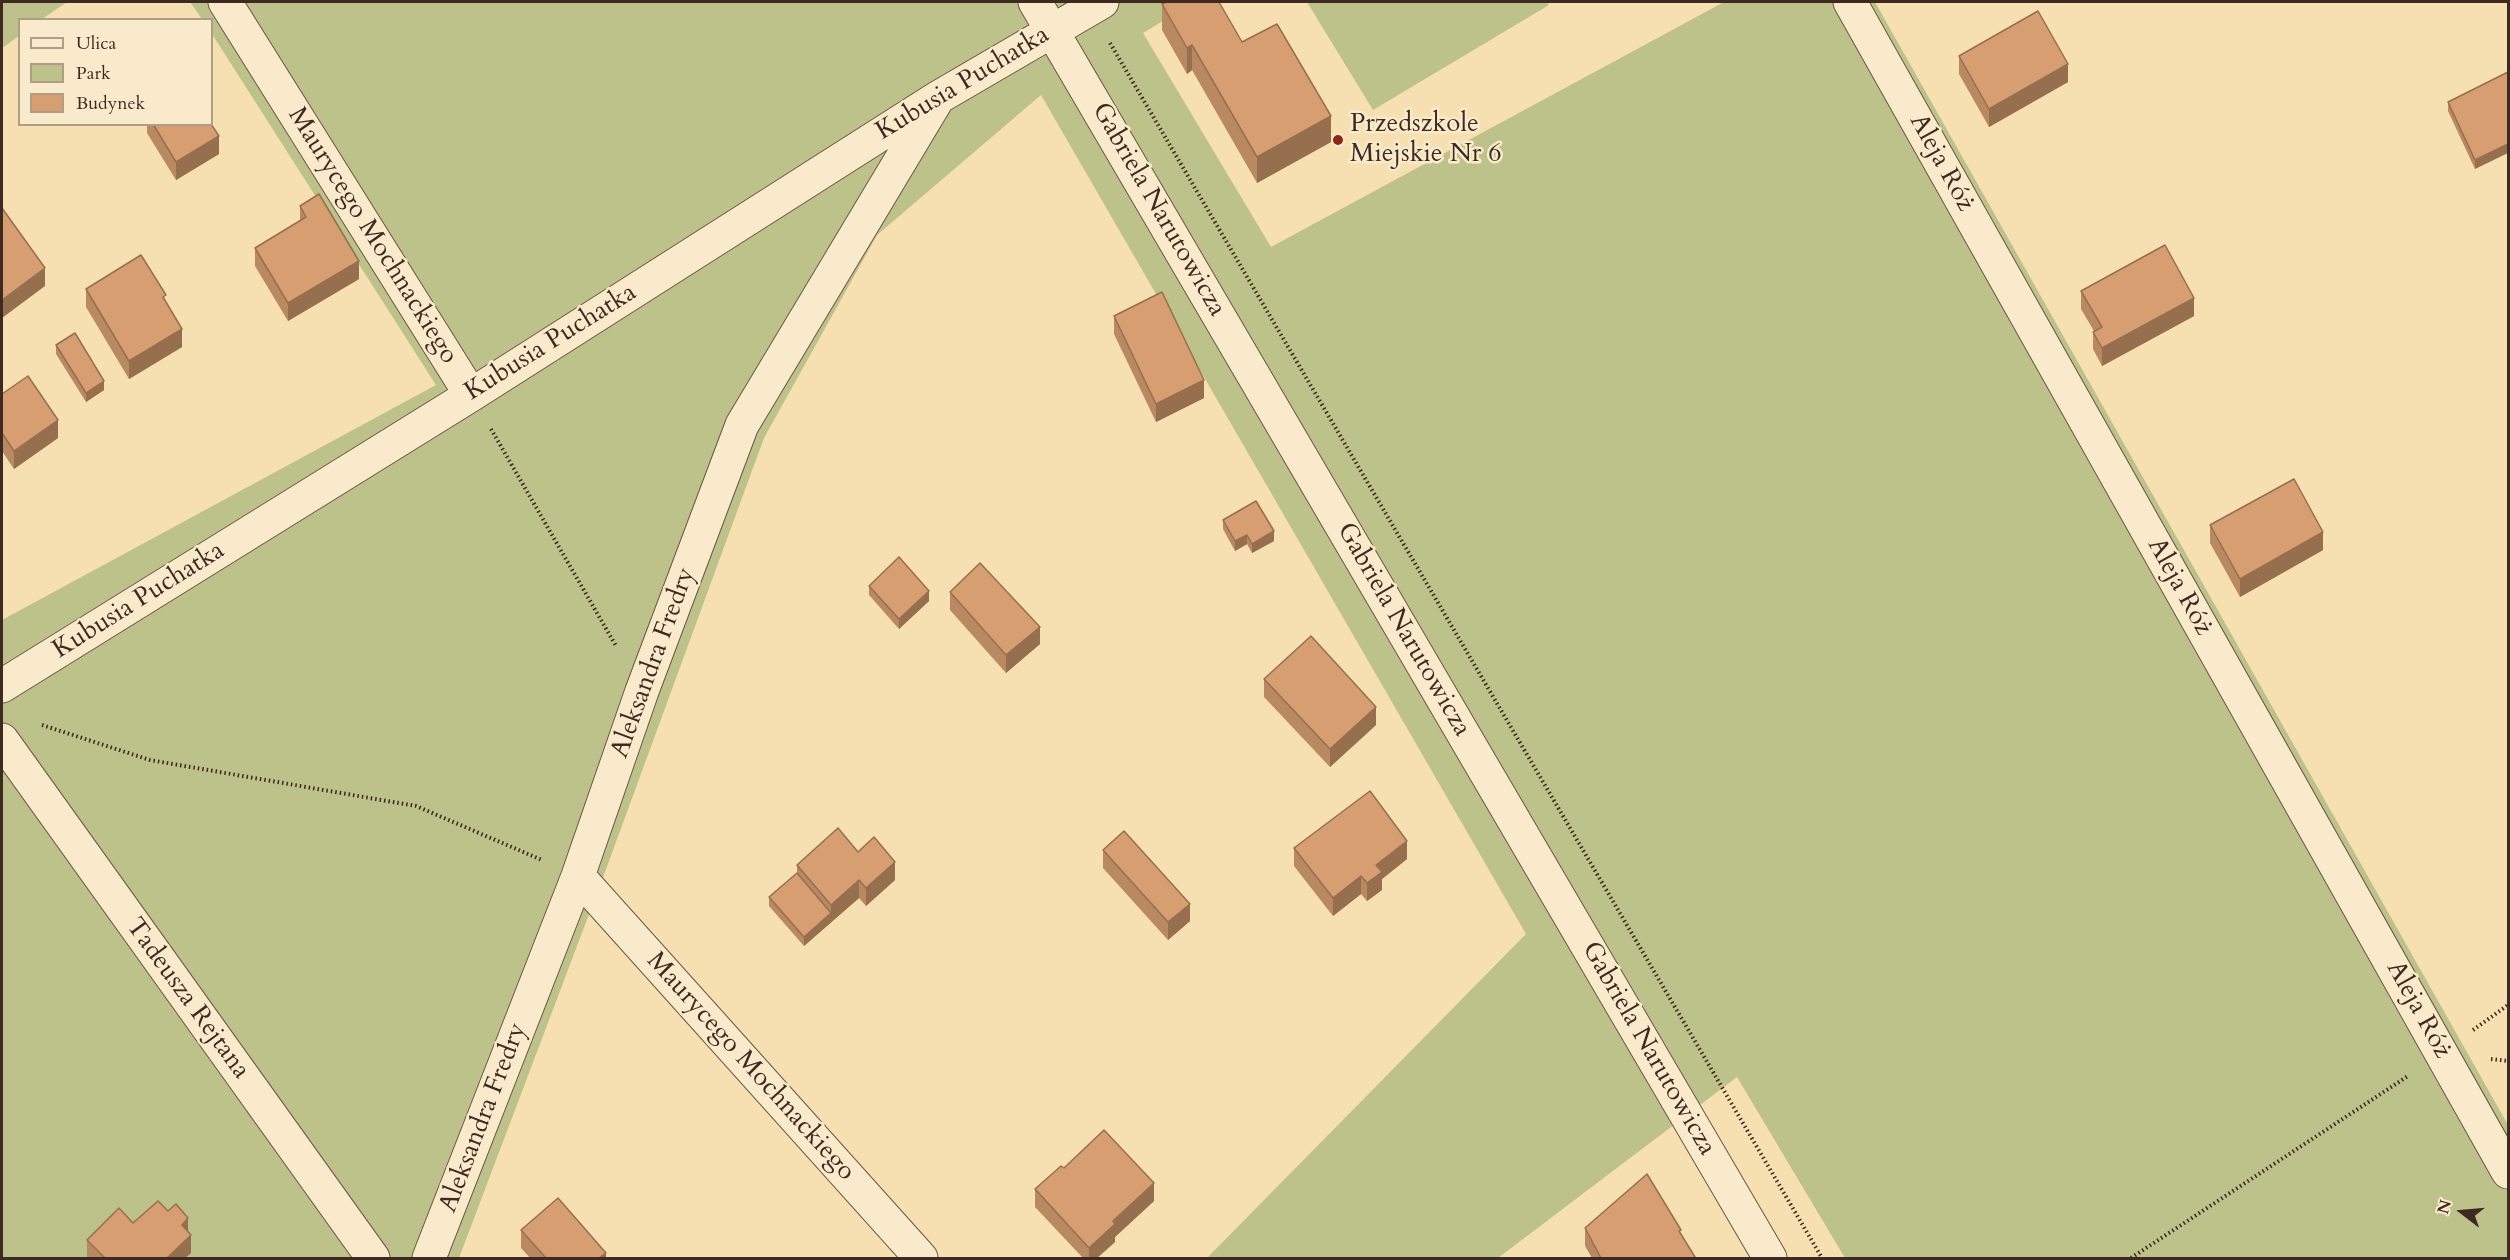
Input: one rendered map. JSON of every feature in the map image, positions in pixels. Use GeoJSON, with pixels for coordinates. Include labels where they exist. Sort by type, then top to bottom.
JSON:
{"type":"FeatureCollection","features":[{"type":"Feature","properties":{"kind":"street","name":"Maurycego Mochnackiego"},"geometry":{"type":"LineString","coordinates":[[225,2],[471,395]]}},
{"type":"Feature","properties":{"kind":"street","name":"Gabriela Narutowicza"},"geometry":{"type":"LineString","coordinates":[[1035,2],[1770,1258]]}},
{"type":"Feature","properties":{"kind":"street","name":"Aleja Róż"},"geometry":{"type":"LineString","coordinates":[[1850,2],[2508,1172]]}},
{"type":"Feature","properties":{"kind":"street","name":"Kubusia Puchatka"},"geometry":{"type":"LineString","coordinates":[[2,687],[471,395],[939,97],[1096,5]]}},
{"type":"Feature","properties":{"kind":"street","name":"Aleksandra Fredry"},"geometry":{"type":"LineString","coordinates":[[429,1258],[578,876],[642,691],[742,425],[939,97]]}},
{"type":"Feature","properties":{"kind":"street","name":"Tadeusza Rejtana"},"geometry":{"type":"LineString","coordinates":[[2,740],[374,1258]]}},
{"type":"Feature","properties":{"kind":"street","name":"Maurycego Mochnackiego"},"geometry":{"type":"LineString","coordinates":[[578,876],[921,1258]]}},
{"type":"Feature","properties":{"kind":"path"},"geometry":{"type":"LineString","coordinates":[[1096,5],[1822,1258]]}},
{"type":"Feature","properties":{"kind":"path"},"geometry":{"type":"LineString","coordinates":[[471,395],[642,691]]}},
{"type":"Feature","properties":{"kind":"path"},"geometry":{"type":"LineString","coordinates":[[33,722],[150,760],[416,806],[578,876]]}},
{"type":"Feature","properties":{"kind":"path"},"geometry":{"type":"LineString","coordinates":[[2131,1258],[2442,1053]]}},
{"type":"Feature","properties":{"kind":"green space"},"geometry":{"type":"Polygon","coordinates":[[[2,2],[67,2],[43,18],[18,18],[18,37],[2,48],[2,2]]]}},
{"type":"Feature","properties":{"kind":"green space"},"geometry":{"type":"Polygon","coordinates":[[[190,2],[1194,2],[1143,33],[1271,247],[1724,2],[1875,2],[2508,1125],[2508,1258],[1845,1258],[1737,1077],[1498,1258],[1207,1258],[1526,934],[1041,95],[877,235],[764,438],[605,872],[459,1258],[2,1258],[2,620],[436,385],[213,36],[213,18],[201,18],[190,2]]]}},
{"type":"Feature","properties":{"kind":"green space"},"geometry":{"type":"Polygon","coordinates":[[[1307,2],[1547,2],[1549,5],[1373,110],[1307,2]]]}},
{"type":"Feature","properties":{"kind":"building"},"geometry":{"type":"Polygon","coordinates":[[[1167,2],[1219,2],[1242,42],[1277,24],[1331,116],[1257,157],[1192,45],[1187,48],[1162,4],[1167,2]]]}},
{"type":"Feature","properties":{"kind":"building"},"geometry":{"type":"Polygon","coordinates":[[[2038,11],[2068,64],[1989,109],[1959,56],[2038,11]]]}},
{"type":"Feature","properties":{"kind":"building"},"geometry":{"type":"Polygon","coordinates":[[[2508,72],[2508,144],[2475,160],[2448,102],[2508,72]]]}},
{"type":"Feature","properties":{"kind":"building"},"geometry":{"type":"Polygon","coordinates":[[[154,126],[212,126],[219,136],[176,162],[154,126]]]}},
{"type":"Feature","properties":{"kind":"building"},"geometry":{"type":"Polygon","coordinates":[[[319,194],[359,261],[288,303],[255,248],[306,217],[300,206],[319,194]]]}},
{"type":"Feature","properties":{"kind":"building"},"geometry":{"type":"Polygon","coordinates":[[[2,208],[45,268],[2,300],[2,208]]]}},
{"type":"Feature","properties":{"kind":"building"},"geometry":{"type":"Polygon","coordinates":[[[2165,245],[2194,298],[2102,348],[2093,332],[2102,327],[2081,291],[2165,245]]]}},
{"type":"Feature","properties":{"kind":"building"},"geometry":{"type":"Polygon","coordinates":[[[141,255],[166,295],[163,297],[182,329],[129,361],[86,289],[141,255]]]}},
{"type":"Feature","properties":{"kind":"building"},"geometry":{"type":"Polygon","coordinates":[[[1162,292],[1204,380],[1156,404],[1114,316],[1162,292]]]}},
{"type":"Feature","properties":{"kind":"building"},"geometry":{"type":"Polygon","coordinates":[[[75,333],[104,381],[86,393],[56,345],[75,333]]]}},
{"type":"Feature","properties":{"kind":"building"},"geometry":{"type":"Polygon","coordinates":[[[28,376],[58,420],[14,451],[2,433],[2,394],[28,376]]]}},
{"type":"Feature","properties":{"kind":"building"},"geometry":{"type":"Polygon","coordinates":[[[2294,479],[2323,532],[2240,579],[2210,525],[2294,479]]]}},
{"type":"Feature","properties":{"kind":"building"},"geometry":{"type":"Polygon","coordinates":[[[1256,501],[1274,531],[1252,544],[1247,535],[1235,541],[1223,520],[1256,501]]]}},
{"type":"Feature","properties":{"kind":"building"},"geometry":{"type":"Polygon","coordinates":[[[899,557],[929,591],[899,619],[869,586],[899,557]]]}},
{"type":"Feature","properties":{"kind":"building"},"geometry":{"type":"Polygon","coordinates":[[[980,563],[1040,627],[1006,655],[950,592],[980,563]]]}},
{"type":"Feature","properties":{"kind":"building"},"geometry":{"type":"Polygon","coordinates":[[[1311,636],[1376,707],[1330,749],[1264,679],[1311,636]]]}},
{"type":"Feature","properties":{"kind":"building"},"geometry":{"type":"Polygon","coordinates":[[[1370,791],[1407,841],[1376,865],[1382,872],[1367,883],[1361,876],[1333,898],[1294,848],[1370,791]]]}},
{"type":"Feature","properties":{"kind":"building"},"geometry":{"type":"Polygon","coordinates":[[[838,828],[858,852],[874,837],[895,862],[866,888],[859,880],[831,905],[797,865],[838,828]]]}},
{"type":"Feature","properties":{"kind":"building"},"geometry":{"type":"Polygon","coordinates":[[[1124,831],[1190,904],[1168,922],[1103,850],[1124,831]]]}},
{"type":"Feature","properties":{"kind":"building"},"geometry":{"type":"Polygon","coordinates":[[[797,873],[831,913],[804,937],[769,897],[797,873]]]}},
{"type":"Feature","properties":{"kind":"building"},"geometry":{"type":"Polygon","coordinates":[[[1104,1130],[1154,1183],[1113,1221],[1115,1224],[1089,1248],[1035,1189],[1061,1166],[1064,1168],[1104,1130]]]}},
{"type":"Feature","properties":{"kind":"building"},"geometry":{"type":"Polygon","coordinates":[[[1647,1174],[1695,1257],[1601,1258],[1585,1228],[1647,1174]]]}},
{"type":"Feature","properties":{"kind":"building"},"geometry":{"type":"Polygon","coordinates":[[[558,1198],[606,1253],[599,1258],[546,1258],[521,1230],[558,1198]]]}},
{"type":"Feature","properties":{"kind":"building"},"geometry":{"type":"Polygon","coordinates":[[[158,1201],[168,1211],[176,1204],[188,1218],[182,1225],[191,1235],[167,1258],[105,1258],[87,1240],[119,1208],[133,1223],[158,1201]]]}},
{"type":"Feature","properties":{"kind":"place","name":"Przedszkole Miejskie Nr 6"},"geometry":{"type":"Point","coordinates":[1338,140]}}]}
